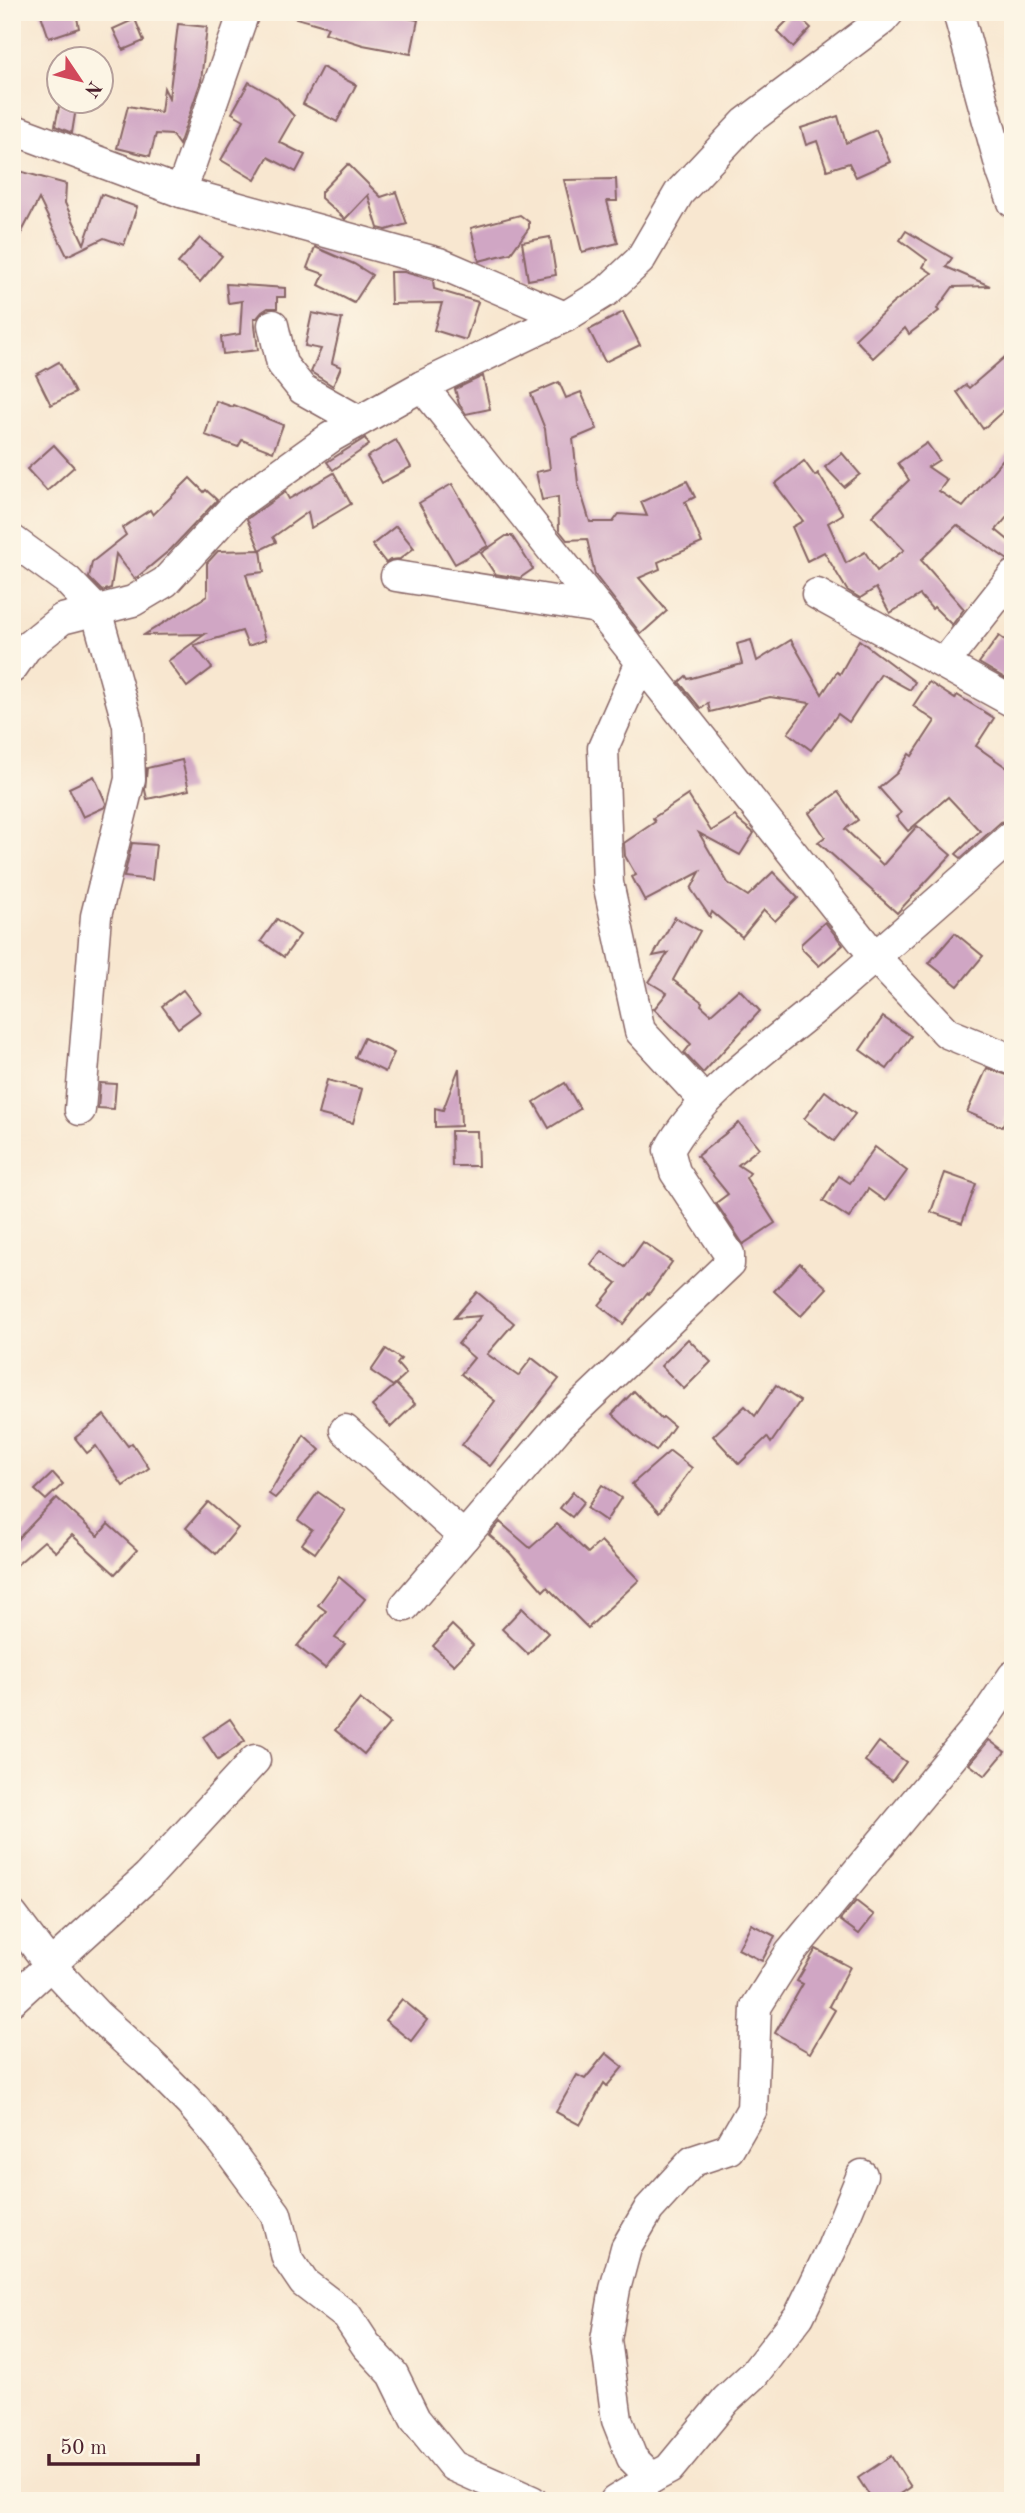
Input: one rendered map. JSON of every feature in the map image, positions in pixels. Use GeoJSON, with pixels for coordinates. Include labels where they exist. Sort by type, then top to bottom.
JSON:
{"type":"FeatureCollection","features":[{"type":"Feature","properties":{"kind":"street"},"geometry":{"type":"LineString","coordinates":[[181,192],[243,12]]}},
{"type":"Feature","properties":{"kind":"street"},"geometry":{"type":"LineString","coordinates":[[12,668],[26,648],[62,619],[133,601],[165,582],[235,506],[331,437],[422,386],[565,317],[607,291],[640,260],[679,193],[745,123],[882,20],[888,12]]}},
{"type":"Feature","properties":{"kind":"street"},"geometry":{"type":"LineString","coordinates":[[958,12],[1007,171],[1013,202]]}},
{"type":"Feature","properties":{"kind":"street"},"geometry":{"type":"LineString","coordinates":[[12,129],[181,192],[439,264],[565,317]]}},
{"type":"Feature","properties":{"kind":"street"},"geometry":{"type":"LineString","coordinates":[[273,325],[282,363],[302,389],[359,421]]}},
{"type":"Feature","properties":{"kind":"street"},"geometry":{"type":"LineString","coordinates":[[422,386],[875,957],[947,1033],[1013,1060]]}},
{"type":"Feature","properties":{"kind":"street"},"geometry":{"type":"LineString","coordinates":[[12,540],[67,580],[96,610],[128,725],[130,779],[96,916],[79,1110]]}},
{"type":"Feature","properties":{"kind":"street"},"geometry":{"type":"LineString","coordinates":[[396,576],[598,608]]}},
{"type":"Feature","properties":{"kind":"street"},"geometry":{"type":"LineString","coordinates":[[945,662],[1013,576]]}},
{"type":"Feature","properties":{"kind":"street"},"geometry":{"type":"LineString","coordinates":[[817,594],[945,662],[1013,702]]}},
{"type":"Feature","properties":{"kind":"street"},"geometry":{"type":"LineString","coordinates":[[640,662],[603,748],[608,883],[640,1031],[705,1101]]}},
{"type":"Feature","properties":{"kind":"street"},"geometry":{"type":"LineString","coordinates":[[405,1606],[559,1426],[729,1264],[729,1254],[675,1172],[669,1150],[678,1132],[705,1101],[875,957],[1013,835]]}},
{"type":"Feature","properties":{"kind":"street"},"geometry":{"type":"LineString","coordinates":[[345,1430],[464,1537]]}},
{"type":"Feature","properties":{"kind":"street"},"geometry":{"type":"LineString","coordinates":[[652,2478],[632,2458],[617,2420],[606,2340],[626,2248],[649,2209],[693,2161],[729,2149],[752,2109],[756,2007],[790,1953],[986,1716],[1013,1676]]}},
{"type":"Feature","properties":{"kind":"street"},"geometry":{"type":"LineString","coordinates":[[12,2000],[92,1930],[148,1876],[255,1760]]}},
{"type":"Feature","properties":{"kind":"street"},"geometry":{"type":"LineString","coordinates":[[12,1915],[50,1965],[98,2016],[190,2103],[220,2138],[276,2214],[286,2258],[304,2283],[347,2316],[366,2344],[393,2374],[415,2420],[453,2466],[532,2501]]}},
{"type":"Feature","properties":{"kind":"street"},"geometry":{"type":"LineString","coordinates":[[615,2501],[669,2469],[726,2400],[754,2374],[799,2316],[832,2248],[862,2175]]}},
{"type":"Feature","properties":{"kind":"building"},"geometry":{"type":"Polygon","coordinates":[[[40,12],[76,12],[79,28],[49,38],[40,12]]]}},
{"type":"Feature","properties":{"kind":"building"},"geometry":{"type":"Polygon","coordinates":[[[294,12],[378,12],[418,20],[411,54],[363,45],[325,33],[328,27],[293,17],[294,12]]]}},
{"type":"Feature","properties":{"kind":"building"},"geometry":{"type":"Polygon","coordinates":[[[795,13],[811,28],[793,47],[777,31],[795,13]]]}},
{"type":"Feature","properties":{"kind":"building"},"geometry":{"type":"Polygon","coordinates":[[[135,19],[144,41],[123,50],[113,29],[135,19]]]}},
{"type":"Feature","properties":{"kind":"building"},"geometry":{"type":"Polygon","coordinates":[[[178,24],[207,27],[201,81],[179,145],[172,135],[156,134],[150,156],[117,148],[128,106],[161,112],[164,88],[169,98],[178,24]]]}},
{"type":"Feature","properties":{"kind":"building"},"geometry":{"type":"Polygon","coordinates":[[[322,67],[356,85],[337,122],[303,104],[322,67]]]}},
{"type":"Feature","properties":{"kind":"building"},"geometry":{"type":"Polygon","coordinates":[[[249,82],[277,98],[294,116],[279,142],[305,155],[296,172],[268,157],[255,180],[221,160],[244,120],[232,113],[249,82]]]}},
{"type":"Feature","properties":{"kind":"building"},"geometry":{"type":"Polygon","coordinates":[[[57,116],[75,116],[72,133],[55,126],[57,116]]]}},
{"type":"Feature","properties":{"kind":"building"},"geometry":{"type":"Polygon","coordinates":[[[838,116],[846,143],[876,130],[890,162],[856,177],[849,163],[827,170],[817,141],[806,145],[801,128],[838,116]]]}},
{"type":"Feature","properties":{"kind":"building"},"geometry":{"type":"Polygon","coordinates":[[[348,164],[381,197],[396,192],[407,224],[386,230],[378,228],[368,195],[345,219],[321,198],[321,192],[348,164]]]}},
{"type":"Feature","properties":{"kind":"building"},"geometry":{"type":"Polygon","coordinates":[[[12,169],[66,184],[65,203],[84,244],[101,194],[137,207],[124,245],[104,238],[67,256],[39,199],[12,251],[12,169]]]}},
{"type":"Feature","properties":{"kind":"building"},"geometry":{"type":"Polygon","coordinates":[[[616,179],[617,201],[607,201],[618,243],[582,252],[564,180],[616,179]]]}},
{"type":"Feature","properties":{"kind":"building"},"geometry":{"type":"Polygon","coordinates":[[[520,215],[529,222],[529,228],[511,253],[479,261],[471,228],[520,215]]]}},
{"type":"Feature","properties":{"kind":"building"},"geometry":{"type":"Polygon","coordinates":[[[906,231],[952,258],[946,267],[990,286],[953,287],[937,309],[939,311],[909,334],[905,328],[873,358],[855,339],[892,304],[932,273],[923,267],[927,260],[900,240],[906,231]]]}},
{"type":"Feature","properties":{"kind":"building"},"geometry":{"type":"Polygon","coordinates":[[[550,237],[556,275],[528,280],[522,242],[550,237]]]}},
{"type":"Feature","properties":{"kind":"building"},"geometry":{"type":"Polygon","coordinates":[[[200,238],[222,256],[200,282],[178,263],[200,238]]]}},
{"type":"Feature","properties":{"kind":"building"},"geometry":{"type":"Polygon","coordinates":[[[315,247],[372,275],[354,303],[319,285],[324,274],[307,268],[315,247]]]}},
{"type":"Feature","properties":{"kind":"building"},"geometry":{"type":"Polygon","coordinates":[[[390,272],[404,272],[433,280],[434,289],[478,302],[466,340],[434,330],[442,303],[391,304],[390,272]]]}},
{"type":"Feature","properties":{"kind":"building"},"geometry":{"type":"Polygon","coordinates":[[[226,284],[285,288],[285,297],[277,297],[277,308],[268,308],[254,318],[258,350],[223,354],[221,337],[240,334],[242,301],[228,303],[226,284]]]}},
{"type":"Feature","properties":{"kind":"building"},"geometry":{"type":"Polygon","coordinates":[[[623,312],[640,345],[605,362],[589,330],[623,312]]]}},
{"type":"Feature","properties":{"kind":"building"},"geometry":{"type":"Polygon","coordinates":[[[312,313],[342,319],[332,363],[341,367],[333,386],[311,372],[321,349],[305,346],[312,313]]]}},
{"type":"Feature","properties":{"kind":"building"},"geometry":{"type":"Polygon","coordinates":[[[1013,350],[1013,402],[983,429],[957,392],[966,385],[969,388],[1013,350]]]}},
{"type":"Feature","properties":{"kind":"building"},"geometry":{"type":"Polygon","coordinates":[[[59,362],[75,393],[51,405],[36,375],[59,362]]]}},
{"type":"Feature","properties":{"kind":"building"},"geometry":{"type":"Polygon","coordinates":[[[483,376],[490,409],[466,414],[459,404],[455,389],[483,376]]]}},
{"type":"Feature","properties":{"kind":"building"},"geometry":{"type":"Polygon","coordinates":[[[559,382],[566,398],[581,392],[597,429],[573,439],[578,483],[590,522],[613,522],[619,514],[647,516],[641,502],[687,481],[695,497],[685,502],[702,543],[658,562],[660,569],[639,578],[667,611],[641,634],[595,575],[587,539],[567,540],[559,530],[558,497],[542,500],[536,472],[550,469],[545,429],[531,394],[559,382]]]}},
{"type":"Feature","properties":{"kind":"building"},"geometry":{"type":"Polygon","coordinates":[[[216,401],[233,407],[234,405],[283,425],[273,452],[242,440],[238,447],[205,435],[216,401]]]}},
{"type":"Feature","properties":{"kind":"building"},"geometry":{"type":"Polygon","coordinates":[[[365,438],[369,445],[333,470],[327,462],[365,438]]]}},
{"type":"Feature","properties":{"kind":"building"},"geometry":{"type":"Polygon","coordinates":[[[396,440],[411,467],[382,483],[367,457],[396,440]]]}},
{"type":"Feature","properties":{"kind":"building"},"geometry":{"type":"Polygon","coordinates":[[[927,443],[939,460],[928,467],[947,480],[939,491],[963,507],[1013,447],[1013,510],[996,530],[1013,544],[1013,559],[1008,560],[957,525],[921,560],[964,609],[952,625],[920,595],[890,613],[876,588],[860,598],[847,590],[824,552],[807,561],[792,527],[803,521],[775,484],[804,461],[815,476],[818,473],[843,514],[828,523],[846,563],[865,552],[877,571],[904,550],[872,516],[909,480],[898,463],[927,443]]]}},
{"type":"Feature","properties":{"kind":"building"},"geometry":{"type":"Polygon","coordinates":[[[54,445],[74,467],[47,491],[27,469],[54,445]]]}},
{"type":"Feature","properties":{"kind":"building"},"geometry":{"type":"Polygon","coordinates":[[[842,453],[860,474],[844,487],[825,467],[842,453]]]}},
{"type":"Feature","properties":{"kind":"building"},"geometry":{"type":"Polygon","coordinates":[[[334,473],[351,504],[311,528],[308,512],[273,537],[276,542],[260,550],[247,519],[285,492],[289,499],[334,473]]]}},
{"type":"Feature","properties":{"kind":"building"},"geometry":{"type":"Polygon","coordinates":[[[190,478],[217,500],[171,549],[135,579],[116,554],[111,588],[102,591],[89,578],[92,562],[126,535],[122,528],[150,510],[153,515],[190,478]]]}},
{"type":"Feature","properties":{"kind":"building"},"geometry":{"type":"Polygon","coordinates":[[[452,484],[488,546],[455,564],[419,503],[452,484]]]}},
{"type":"Feature","properties":{"kind":"building"},"geometry":{"type":"Polygon","coordinates":[[[396,526],[414,548],[400,559],[386,563],[372,545],[396,526]]]}},
{"type":"Feature","properties":{"kind":"building"},"geometry":{"type":"Polygon","coordinates":[[[506,536],[512,536],[533,569],[520,578],[495,574],[481,553],[506,536]]]}},
{"type":"Feature","properties":{"kind":"building"},"geometry":{"type":"Polygon","coordinates":[[[261,550],[264,572],[246,574],[265,640],[248,646],[242,631],[194,645],[212,668],[187,687],[168,661],[205,634],[144,635],[207,596],[207,563],[218,551],[261,550]]]}},
{"type":"Feature","properties":{"kind":"building"},"geometry":{"type":"Polygon","coordinates":[[[999,636],[1013,646],[1013,677],[1010,681],[979,663],[999,636]]]}},
{"type":"Feature","properties":{"kind":"building"},"geometry":{"type":"Polygon","coordinates":[[[751,640],[757,661],[791,640],[822,694],[837,672],[840,674],[859,640],[915,682],[910,690],[881,674],[849,722],[838,714],[811,750],[788,733],[810,703],[770,697],[710,712],[708,703],[701,709],[679,682],[686,676],[688,679],[742,664],[737,644],[751,640]]]}},
{"type":"Feature","properties":{"kind":"building"},"geometry":{"type":"Polygon","coordinates":[[[929,682],[955,699],[957,695],[994,718],[976,746],[1013,772],[1013,818],[1001,822],[961,858],[956,854],[980,831],[948,797],[908,831],[896,817],[901,813],[879,788],[897,773],[909,754],[912,756],[935,721],[913,706],[929,682]]]}},
{"type":"Feature","properties":{"kind":"building"},"geometry":{"type":"Polygon","coordinates":[[[182,760],[189,790],[147,799],[147,768],[182,760]]]}},
{"type":"Feature","properties":{"kind":"building"},"geometry":{"type":"Polygon","coordinates":[[[94,776],[106,803],[105,807],[83,817],[69,788],[94,776]]]}},
{"type":"Feature","properties":{"kind":"building"},"geometry":{"type":"Polygon","coordinates":[[[838,792],[858,820],[845,829],[883,865],[917,826],[951,855],[897,913],[818,842],[825,837],[809,813],[838,792]]]}},
{"type":"Feature","properties":{"kind":"building"},"geometry":{"type":"Polygon","coordinates":[[[688,795],[711,831],[735,816],[754,833],[740,855],[699,833],[728,883],[748,896],[773,872],[798,898],[775,921],[764,910],[742,937],[712,912],[710,917],[691,889],[700,872],[645,901],[632,877],[636,875],[625,856],[624,843],[655,822],[653,818],[688,795]]]}},
{"type":"Feature","properties":{"kind":"building"},"geometry":{"type":"Polygon","coordinates":[[[132,843],[156,845],[152,880],[124,877],[132,843]]]}},
{"type":"Feature","properties":{"kind":"building"},"geometry":{"type":"Polygon","coordinates":[[[675,917],[700,931],[673,980],[702,1002],[701,1005],[711,1014],[739,989],[760,1011],[703,1073],[684,1053],[691,1044],[654,1009],[667,993],[649,982],[668,953],[653,956],[675,917]]]}},
{"type":"Feature","properties":{"kind":"building"},"geometry":{"type":"Polygon","coordinates":[[[277,919],[300,935],[284,957],[261,941],[277,919]]]}},
{"type":"Feature","properties":{"kind":"building"},"geometry":{"type":"Polygon","coordinates":[[[825,922],[843,945],[819,966],[801,948],[801,944],[825,922]]]}},
{"type":"Feature","properties":{"kind":"building"},"geometry":{"type":"Polygon","coordinates":[[[955,933],[983,956],[958,986],[929,963],[955,933]]]}},
{"type":"Feature","properties":{"kind":"building"},"geometry":{"type":"Polygon","coordinates":[[[183,990],[200,1012],[178,1028],[162,1006],[183,990]]]}},
{"type":"Feature","properties":{"kind":"building"},"geometry":{"type":"Polygon","coordinates":[[[883,1017],[911,1036],[887,1069],[860,1050],[883,1017]]]}},
{"type":"Feature","properties":{"kind":"building"},"geometry":{"type":"Polygon","coordinates":[[[364,1038],[394,1053],[385,1072],[355,1057],[364,1038]]]}},
{"type":"Feature","properties":{"kind":"building"},"geometry":{"type":"Polygon","coordinates":[[[459,1068],[461,1126],[435,1127],[435,1108],[443,1110],[459,1068]]]}},
{"type":"Feature","properties":{"kind":"building"},"geometry":{"type":"Polygon","coordinates":[[[987,1068],[1013,1077],[1013,1103],[1002,1127],[967,1112],[987,1068]]]}},
{"type":"Feature","properties":{"kind":"building"},"geometry":{"type":"Polygon","coordinates":[[[327,1080],[362,1089],[353,1123],[318,1114],[327,1080]]]}},
{"type":"Feature","properties":{"kind":"building"},"geometry":{"type":"Polygon","coordinates":[[[100,1083],[116,1084],[114,1109],[98,1108],[100,1083]]]}},
{"type":"Feature","properties":{"kind":"building"},"geometry":{"type":"Polygon","coordinates":[[[565,1083],[580,1109],[549,1128],[534,1102],[565,1083]]]}},
{"type":"Feature","properties":{"kind":"building"},"geometry":{"type":"Polygon","coordinates":[[[825,1091],[855,1114],[834,1141],[804,1119],[825,1091]]]}},
{"type":"Feature","properties":{"kind":"building"},"geometry":{"type":"Polygon","coordinates":[[[739,1123],[759,1148],[738,1165],[750,1173],[746,1178],[775,1223],[743,1244],[716,1203],[728,1194],[697,1156],[739,1123]]]}},
{"type":"Feature","properties":{"kind":"building"},"geometry":{"type":"Polygon","coordinates":[[[451,1131],[477,1131],[478,1166],[452,1166],[451,1131]]]}},
{"type":"Feature","properties":{"kind":"building"},"geometry":{"type":"Polygon","coordinates":[[[875,1147],[907,1171],[885,1201],[868,1189],[849,1218],[823,1201],[839,1176],[850,1183],[875,1147]]]}},
{"type":"Feature","properties":{"kind":"building"},"geometry":{"type":"Polygon","coordinates":[[[945,1173],[976,1184],[962,1223],[931,1212],[945,1173]]]}},
{"type":"Feature","properties":{"kind":"building"},"geometry":{"type":"Polygon","coordinates":[[[643,1242],[672,1262],[623,1324],[599,1305],[617,1283],[591,1265],[602,1251],[625,1267],[643,1242]]]}},
{"type":"Feature","properties":{"kind":"building"},"geometry":{"type":"Polygon","coordinates":[[[800,1263],[827,1288],[801,1316],[774,1291],[800,1263]]]}},
{"type":"Feature","properties":{"kind":"building"},"geometry":{"type":"Polygon","coordinates":[[[477,1292],[514,1323],[487,1354],[518,1376],[532,1358],[559,1379],[490,1466],[462,1445],[495,1401],[461,1374],[474,1358],[458,1344],[481,1316],[454,1318],[477,1292]]]}},
{"type":"Feature","properties":{"kind":"building"},"geometry":{"type":"Polygon","coordinates":[[[688,1339],[711,1362],[684,1389],[661,1366],[688,1339]]]}},
{"type":"Feature","properties":{"kind":"building"},"geometry":{"type":"Polygon","coordinates":[[[386,1349],[401,1359],[397,1364],[406,1374],[393,1386],[371,1371],[386,1349]]]}},
{"type":"Feature","properties":{"kind":"building"},"geometry":{"type":"Polygon","coordinates":[[[396,1384],[415,1404],[391,1427],[372,1406],[396,1384]]]}},
{"type":"Feature","properties":{"kind":"building"},"geometry":{"type":"Polygon","coordinates":[[[776,1385],[800,1401],[771,1443],[767,1437],[739,1464],[713,1436],[745,1406],[755,1416],[776,1385]]]}},
{"type":"Feature","properties":{"kind":"building"},"geometry":{"type":"Polygon","coordinates":[[[634,1391],[661,1419],[663,1417],[674,1426],[656,1451],[612,1414],[634,1391]]]}},
{"type":"Feature","properties":{"kind":"building"},"geometry":{"type":"Polygon","coordinates":[[[104,1415],[128,1446],[132,1443],[149,1468],[123,1486],[96,1446],[87,1453],[75,1438],[104,1415]]]}},
{"type":"Feature","properties":{"kind":"building"},"geometry":{"type":"Polygon","coordinates":[[[304,1435],[320,1450],[275,1498],[269,1494],[304,1435]]]}},
{"type":"Feature","properties":{"kind":"building"},"geometry":{"type":"Polygon","coordinates":[[[670,1451],[692,1468],[659,1513],[632,1484],[670,1451]]]}},
{"type":"Feature","properties":{"kind":"building"},"geometry":{"type":"Polygon","coordinates":[[[53,1473],[63,1484],[46,1500],[35,1490],[53,1473]]]}},
{"type":"Feature","properties":{"kind":"building"},"geometry":{"type":"Polygon","coordinates":[[[602,1485],[621,1498],[606,1521],[587,1508],[602,1485]]]}},
{"type":"Feature","properties":{"kind":"building"},"geometry":{"type":"Polygon","coordinates":[[[318,1492],[345,1511],[315,1553],[302,1544],[312,1530],[298,1520],[318,1492]]]}},
{"type":"Feature","properties":{"kind":"building"},"geometry":{"type":"Polygon","coordinates":[[[573,1492],[584,1502],[572,1517],[560,1508],[573,1492]]]}},
{"type":"Feature","properties":{"kind":"building"},"geometry":{"type":"Polygon","coordinates":[[[57,1498],[98,1536],[108,1524],[137,1550],[115,1574],[72,1535],[56,1552],[44,1541],[12,1569],[12,1545],[57,1498]]]}},
{"type":"Feature","properties":{"kind":"building"},"geometry":{"type":"Polygon","coordinates":[[[208,1502],[238,1528],[216,1554],[186,1528],[208,1502]]]}},
{"type":"Feature","properties":{"kind":"building"},"geometry":{"type":"Polygon","coordinates":[[[500,1522],[530,1548],[557,1524],[588,1553],[601,1541],[639,1580],[588,1628],[547,1587],[543,1591],[510,1553],[489,1535],[500,1522]]]}},
{"type":"Feature","properties":{"kind":"building"},"geometry":{"type":"Polygon","coordinates":[[[339,1577],[365,1599],[335,1638],[345,1644],[325,1668],[297,1646],[326,1611],[318,1605],[339,1577]]]}},
{"type":"Feature","properties":{"kind":"building"},"geometry":{"type":"Polygon","coordinates":[[[522,1608],[548,1633],[528,1654],[502,1629],[522,1608]]]}},
{"type":"Feature","properties":{"kind":"building"},"geometry":{"type":"Polygon","coordinates":[[[452,1625],[473,1645],[454,1665],[433,1646],[452,1625]]]}},
{"type":"Feature","properties":{"kind":"building"},"geometry":{"type":"Polygon","coordinates":[[[360,1699],[390,1723],[364,1754],[335,1730],[360,1699]]]}},
{"type":"Feature","properties":{"kind":"building"},"geometry":{"type":"Polygon","coordinates":[[[230,1719],[245,1741],[218,1760],[203,1737],[230,1719]]]}},
{"type":"Feature","properties":{"kind":"building"},"geometry":{"type":"Polygon","coordinates":[[[989,1740],[1005,1752],[985,1776],[969,1764],[989,1740]]]}},
{"type":"Feature","properties":{"kind":"building"},"geometry":{"type":"Polygon","coordinates":[[[879,1742],[906,1762],[892,1781],[865,1761],[879,1742]]]}},
{"type":"Feature","properties":{"kind":"building"},"geometry":{"type":"Polygon","coordinates":[[[856,1901],[874,1915],[859,1934],[840,1920],[856,1901]]]}},
{"type":"Feature","properties":{"kind":"building"},"geometry":{"type":"Polygon","coordinates":[[[751,1924],[775,1936],[762,1961],[738,1949],[751,1924]]]}},
{"type":"Feature","properties":{"kind":"building"},"geometry":{"type":"Polygon","coordinates":[[[816,1949],[850,1967],[829,2006],[835,2010],[810,2053],[775,2033],[803,1984],[797,1981],[816,1949]]]}},
{"type":"Feature","properties":{"kind":"building"},"geometry":{"type":"Polygon","coordinates":[[[402,1999],[427,2020],[411,2041],[385,2020],[402,1999]]]}},
{"type":"Feature","properties":{"kind":"building"},"geometry":{"type":"Polygon","coordinates":[[[606,2053],[623,2067],[607,2086],[604,2083],[580,2125],[556,2112],[577,2075],[585,2079],[606,2053]]]}},
{"type":"Feature","properties":{"kind":"building"},"geometry":{"type":"Polygon","coordinates":[[[891,2456],[911,2487],[890,2501],[873,2501],[858,2478],[891,2456]]]}}]}
